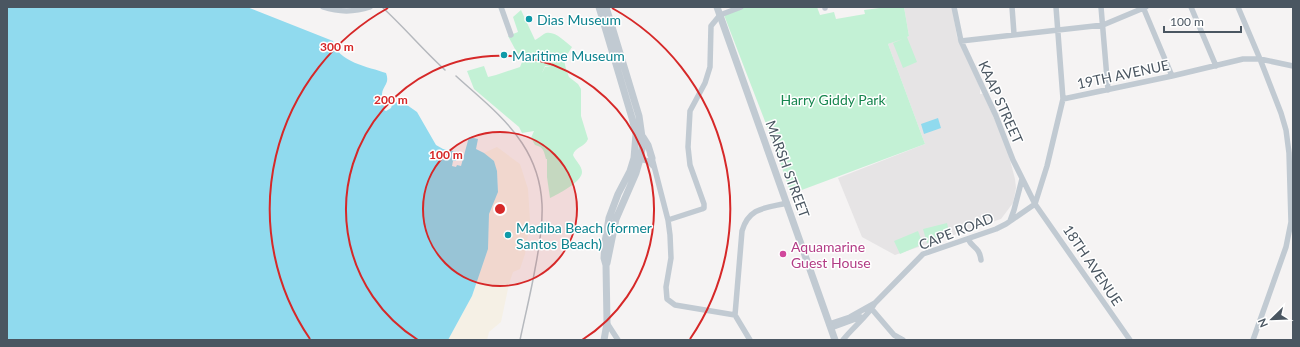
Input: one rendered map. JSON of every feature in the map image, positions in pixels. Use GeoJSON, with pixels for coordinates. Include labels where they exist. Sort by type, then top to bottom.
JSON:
{"type":"FeatureCollection","features":[{"type":"Feature","properties":{"kind":"street"},"geometry":{"type":"LineString","coordinates":[[323,7],[343,11],[359,10],[369,7]]}},
{"type":"Feature","properties":{"kind":"street"},"geometry":{"type":"LineString","coordinates":[[501,7],[511,34]]}},
{"type":"Feature","properties":{"kind":"street"},"geometry":{"type":"LineString","coordinates":[[599,7],[632,118],[639,148],[652,158]]}},
{"type":"Feature","properties":{"kind":"street"},"geometry":{"type":"LineString","coordinates":[[604,340],[607,323],[606,265],[604,250],[609,218],[618,194],[637,159],[642,137],[639,116],[606,7]]}},
{"type":"Feature","properties":{"kind":"street","name":"MARSH STREET"},"geometry":{"type":"LineString","coordinates":[[717,7],[835,340]]}},
{"type":"Feature","properties":{"kind":"street"},"geometry":{"type":"LineString","coordinates":[[668,220],[704,208],[704,204],[692,174],[689,160],[689,118],[692,106],[708,76],[711,58],[711,26],[720,15],[740,7]]}},
{"type":"Feature","properties":{"kind":"street","name":"KAAP STREET"},"geometry":{"type":"LineString","coordinates":[[954,7],[961,41],[996,116],[1013,160],[1035,204]]}},
{"type":"Feature","properties":{"kind":"street"},"geometry":{"type":"LineString","coordinates":[[1012,7],[1014,34]]}},
{"type":"Feature","properties":{"kind":"street"},"geometry":{"type":"LineString","coordinates":[[1056,7],[1063,99]]}},
{"type":"Feature","properties":{"kind":"street"},"geometry":{"type":"LineString","coordinates":[[1101,7],[1108,90]]}},
{"type":"Feature","properties":{"kind":"street"},"geometry":{"type":"LineString","coordinates":[[961,41],[1103,25],[1144,7],[1172,76]]}},
{"type":"Feature","properties":{"kind":"street"},"geometry":{"type":"LineString","coordinates":[[1191,7],[1216,66]]}},
{"type":"Feature","properties":{"kind":"street"},"geometry":{"type":"LineString","coordinates":[[1238,7],[1281,113],[1286,130],[1289,153],[1292,222],[1284,254],[1253,340]]}},
{"type":"Feature","properties":{"kind":"street","name":"19TH AVENUE"},"geometry":{"type":"LineString","coordinates":[[1035,204],[1047,166],[1063,99],[1243,60],[1260,59],[1293,66]]}},
{"type":"Feature","properties":{"kind":"street"},"geometry":{"type":"LineString","coordinates":[[642,137],[648,145],[668,220],[671,258],[666,287],[667,299],[675,305],[735,315]]}},
{"type":"Feature","properties":{"kind":"street"},"geometry":{"type":"LineString","coordinates":[[637,159],[648,161],[655,168]]}},
{"type":"Feature","properties":{"kind":"street"},"geometry":{"type":"LineString","coordinates":[[1010,222],[1022,179]]}},
{"type":"Feature","properties":{"kind":"street"},"geometry":{"type":"LineString","coordinates":[[750,340],[735,315],[742,230],[745,222],[753,212],[767,207],[787,203]]}},
{"type":"Feature","properties":{"kind":"street","name":"CAPE ROAD"},"geometry":{"type":"LineString","coordinates":[[843,340],[870,308],[923,254],[996,230],[1035,204]]}},
{"type":"Feature","properties":{"kind":"street","name":"18TH AVENUE"},"geometry":{"type":"LineString","coordinates":[[1035,204],[1130,340]]}},
{"type":"Feature","properties":{"kind":"street"},"geometry":{"type":"LineString","coordinates":[[968,239],[979,251],[982,260]]}},
{"type":"Feature","properties":{"kind":"street"},"geometry":{"type":"LineString","coordinates":[[830,326],[870,308],[894,335],[903,340]]}},
{"type":"Feature","properties":{"kind":"street","name":"CAPE ROAD"},"geometry":{"type":"LineString","coordinates":[[830,326],[865,315]]}},
{"type":"Feature","properties":{"kind":"street"},"geometry":{"type":"LineString","coordinates":[[607,323],[618,340]]}},
{"type":"Feature","properties":{"kind":"shaded area"},"geometry":{"type":"Polygon","coordinates":[[[904,7],[952,7],[957,37],[980,88],[980,94],[983,94],[1006,145],[1016,188],[1013,203],[1001,219],[895,255],[862,237],[838,178],[925,144],[888,44],[909,36],[904,7]]]}},
{"type":"Feature","properties":{"kind":"green space","name":"Harry Giddy Park"},"geometry":{"type":"Polygon","coordinates":[[[745,7],[817,7],[820,15],[834,12],[836,19],[865,14],[864,10],[887,7],[904,7],[909,36],[907,37],[917,62],[903,68],[893,43],[903,39],[888,44],[925,144],[791,194],[773,142],[724,15],[745,7]]]}},
{"type":"Feature","properties":{"kind":"green space"},"geometry":{"type":"Polygon","coordinates":[[[521,10],[535,40],[546,33],[550,33],[557,35],[572,47],[565,58],[553,59],[550,66],[545,66],[542,73],[545,67],[551,66],[553,61],[564,60],[569,77],[578,84],[581,89],[581,116],[588,139],[585,144],[574,152],[573,155],[581,168],[581,176],[574,184],[550,198],[547,177],[547,159],[542,148],[535,145],[531,138],[534,131],[522,133],[519,127],[474,89],[467,71],[484,66],[488,77],[520,67],[522,62],[508,36],[518,32],[513,17],[521,10]]]}},
{"type":"Feature","properties":{"kind":"green space"},"geometry":{"type":"Polygon","coordinates":[[[947,223],[950,236],[927,243],[923,229],[947,223]]]}},
{"type":"Feature","properties":{"kind":"green space"},"geometry":{"type":"Polygon","coordinates":[[[918,231],[923,244],[900,254],[894,241],[918,231]]]}},
{"type":"Feature","properties":{"kind":"sand","name":"Madiba Beach (former Santos Beach)"},"geometry":{"type":"Polygon","coordinates":[[[497,147],[520,164],[528,189],[530,221],[525,254],[520,269],[513,272],[501,322],[489,332],[487,340],[448,340],[472,296],[488,249],[489,214],[498,192],[498,185],[497,171],[494,161],[484,153],[497,147]]]}},
{"type":"Feature","properties":{"kind":"water"},"geometry":{"type":"Polygon","coordinates":[[[7,7],[247,7],[333,41],[336,48],[347,59],[386,73],[387,82],[382,96],[384,110],[386,111],[391,108],[392,105],[402,99],[407,105],[417,112],[436,145],[443,149],[458,152],[456,161],[453,161],[452,166],[461,166],[469,137],[478,139],[476,149],[494,161],[497,171],[498,192],[489,214],[488,249],[472,296],[448,340],[7,340],[7,7]]]}},
{"type":"Feature","properties":{"kind":"water"},"geometry":{"type":"Polygon","coordinates":[[[938,118],[941,128],[924,134],[921,124],[938,118]]]}},
{"type":"Feature","properties":{"kind":"railway"},"geometry":{"type":"LineString","coordinates":[[382,7],[445,70]]}},
{"type":"Feature","properties":{"kind":"railway"},"geometry":{"type":"LineString","coordinates":[[456,76],[508,125],[531,158],[537,174],[542,204],[541,236],[520,340]]}},
{"type":"Feature","properties":{"kind":"place","name":"Dias Museum"},"geometry":{"type":"Point","coordinates":[529,19]}},
{"type":"Feature","properties":{"kind":"place","name":"Maritime Museum"},"geometry":{"type":"Point","coordinates":[504,55]}},
{"type":"Feature","properties":{"kind":"place","name":"Madiba Beach (former Santos Beach)"},"geometry":{"type":"Point","coordinates":[508,235]}},
{"type":"Feature","properties":{"kind":"place","name":"Aquamarine Guest House"},"geometry":{"type":"Point","coordinates":[783,254]}}]}
